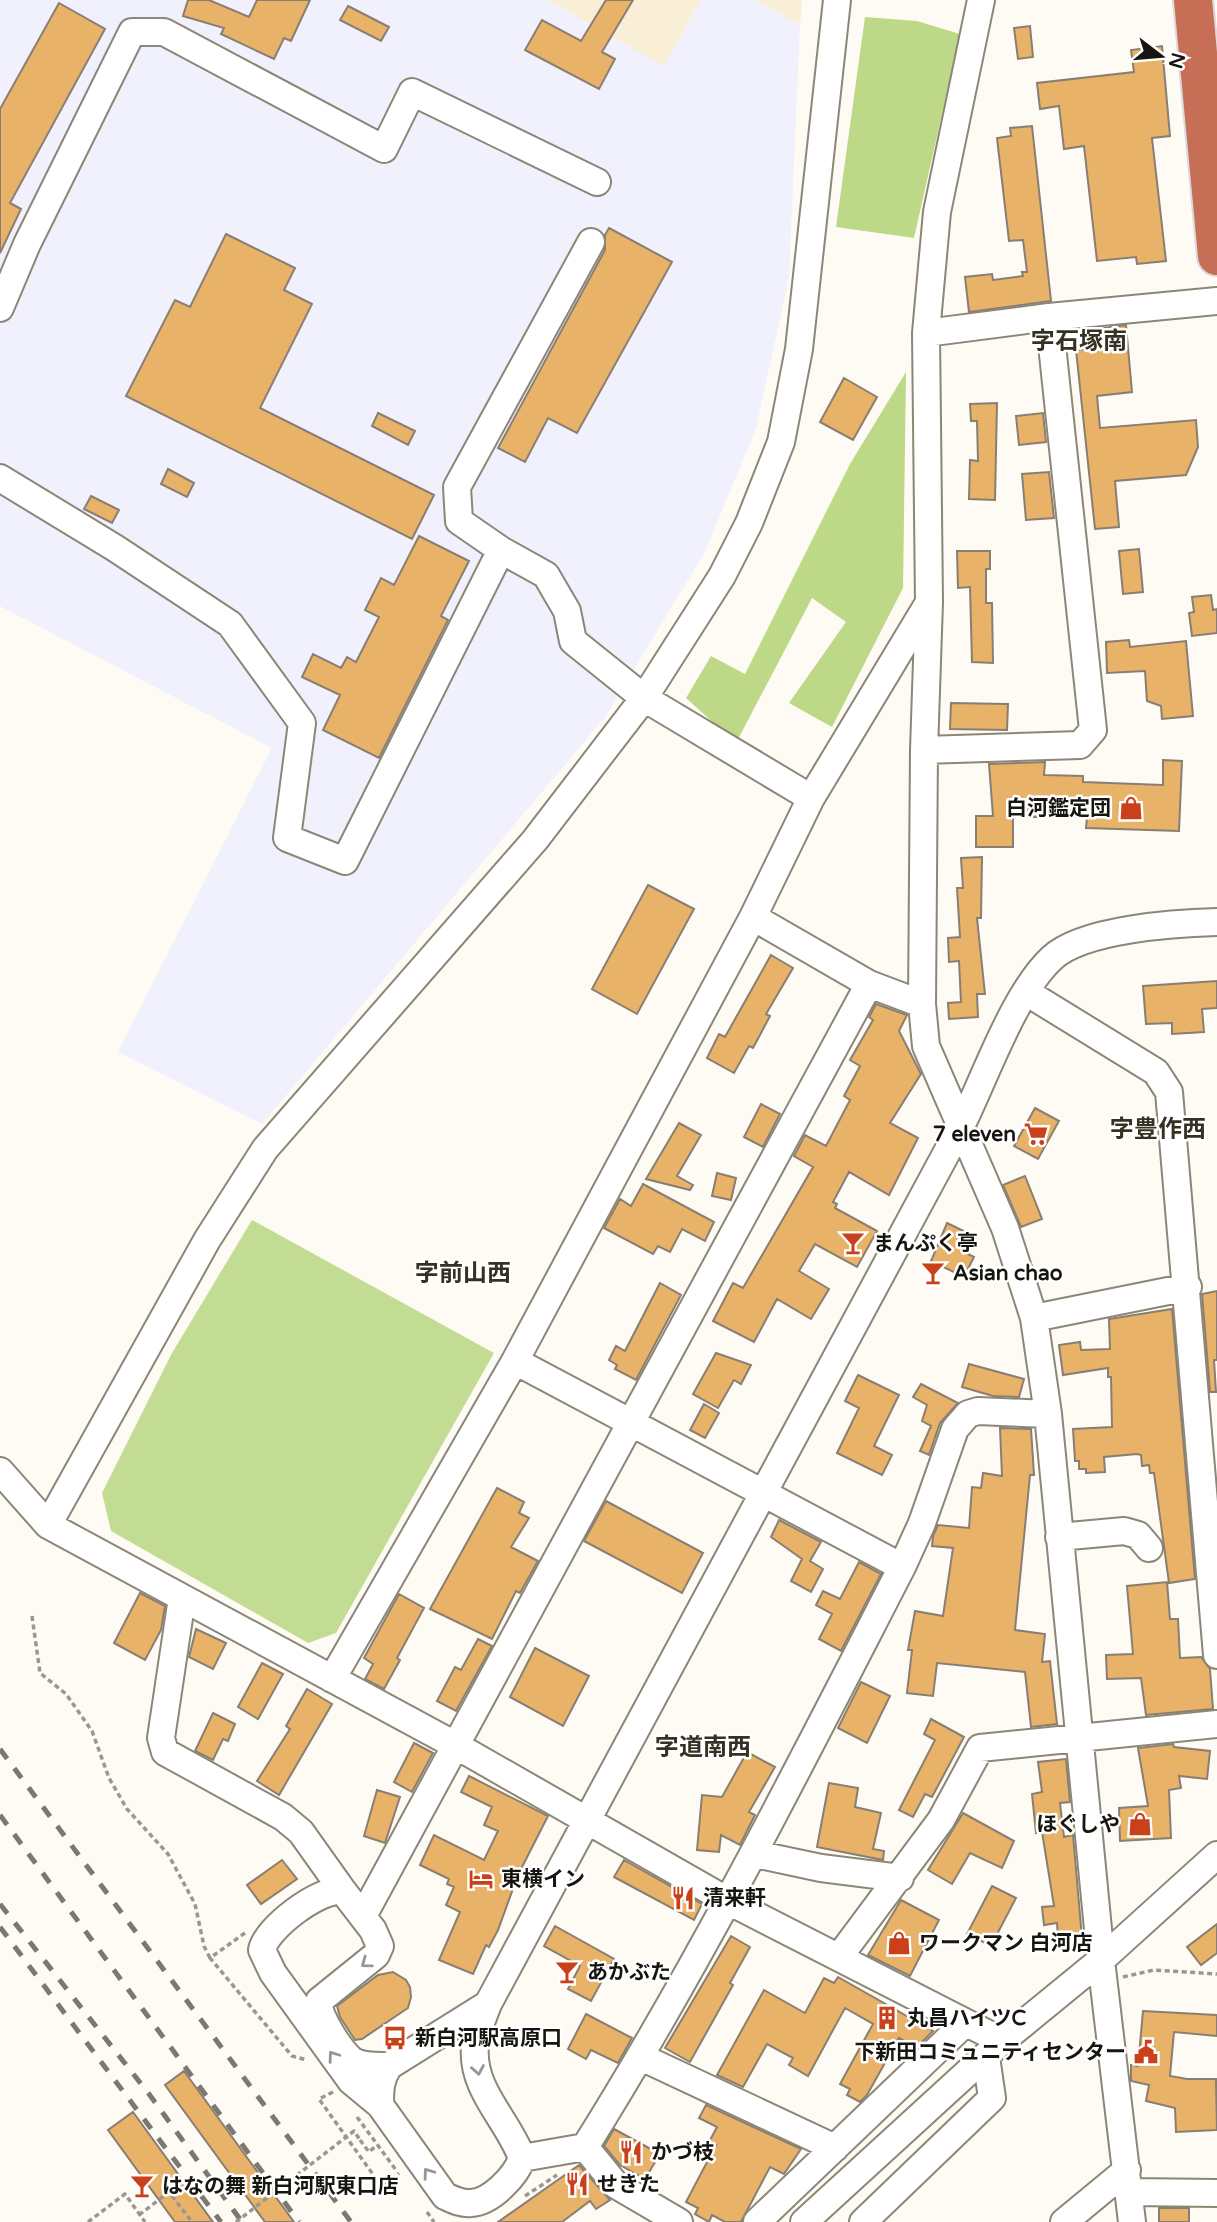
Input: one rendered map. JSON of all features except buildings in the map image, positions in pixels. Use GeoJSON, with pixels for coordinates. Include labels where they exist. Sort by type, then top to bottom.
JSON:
{"type":"FeatureCollection","features":[{"type":"Feature","properties":{"kind":"highway"},"geometry":{"type":"LineString","coordinates":[[1193,0],[1217,256]]}},
{"type":"Feature","properties":{"kind":"street"},"geometry":{"type":"LineString","coordinates":[[48,1525],[207,1240],[265,1149],[535,840],[644,698],[722,576],[749,523],[782,442],[799,349],[837,0]]}},
{"type":"Feature","properties":{"kind":"street"},"geometry":{"type":"LineString","coordinates":[[975,1],[937,212],[926,334],[929,602],[924,750],[922,1004],[926,1046],[1005,1228],[1034,1318],[1048,1415],[1078,1736],[1132,2222]]}},
{"type":"Feature","properties":{"kind":"street"},"geometry":{"type":"LineString","coordinates":[[0,308],[27,244],[132,32],[164,32],[384,149],[412,92],[597,181]]}},
{"type":"Feature","properties":{"kind":"street"},"geometry":{"type":"LineString","coordinates":[[591,242],[457,487],[459,521],[501,550],[546,575],[567,611],[573,641],[644,698],[811,797]]}},
{"type":"Feature","properties":{"kind":"street"},"geometry":{"type":"LineString","coordinates":[[926,334],[1049,317],[1217,301]]}},
{"type":"Feature","properties":{"kind":"street"},"geometry":{"type":"LineString","coordinates":[[924,750],[1080,745],[1093,730],[1049,317]]}},
{"type":"Feature","properties":{"kind":"street"},"geometry":{"type":"LineString","coordinates":[[0,478],[115,548],[230,624],[302,723],[288,838],[345,861],[501,550]]}},
{"type":"Feature","properties":{"kind":"street"},"geometry":{"type":"LineString","coordinates":[[332,1679],[515,1361],[753,917],[811,797],[929,602]]}},
{"type":"Feature","properties":{"kind":"street"},"geometry":{"type":"LineString","coordinates":[[753,917],[869,984],[922,1004]]}},
{"type":"Feature","properties":{"kind":"street"},"geometry":{"type":"LineString","coordinates":[[343,1891],[322,1893],[267,1934],[262,1950],[274,1973],[351,2081],[380,2105],[445,2196],[461,2203],[484,2200],[518,2170],[522,2158],[506,2123],[480,2083],[474,2048],[488,2004],[961,1126],[1026,992],[1053,957],[1097,937],[1174,923],[1217,922]]}},
{"type":"Feature","properties":{"kind":"street"},"geometry":{"type":"LineString","coordinates":[[363,1916],[634,1422],[869,984]]}},
{"type":"Feature","properties":{"kind":"street"},"geometry":{"type":"LineString","coordinates":[[1026,992],[1156,1072],[1169,1092],[1188,1287],[1217,1655]]}},
{"type":"Feature","properties":{"kind":"street"},"geometry":{"type":"LineString","coordinates":[[1034,1318],[1188,1287]]}},
{"type":"Feature","properties":{"kind":"street"},"geometry":{"type":"LineString","coordinates":[[515,1361],[902,1567]]}},
{"type":"Feature","properties":{"kind":"street"},"geometry":{"type":"LineString","coordinates":[[522,2158],[585,2147],[642,2057],[755,1854],[902,1567],[922,1523],[955,1429],[968,1414],[1048,1415]]}},
{"type":"Feature","properties":{"kind":"street"},"geometry":{"type":"LineString","coordinates":[[0,1471],[48,1525],[455,1745],[727,1901],[964,2024],[994,2049]]}},
{"type":"Feature","properties":{"kind":"street"},"geometry":{"type":"LineString","coordinates":[[1059,1537],[1124,1531],[1138,1535],[1149,1548]]}},
{"type":"Feature","properties":{"kind":"street"},"geometry":{"type":"LineString","coordinates":[[182,1598],[161,1738],[165,1752],[283,1817],[301,1832],[363,1916],[378,1940],[379,1951],[326,1994],[317,2008],[348,2058],[357,2063],[389,2066]]}},
{"type":"Feature","properties":{"kind":"street"},"geometry":{"type":"LineString","coordinates":[[839,1957],[942,1820],[980,1748],[1217,1724]]}},
{"type":"Feature","properties":{"kind":"street"},"geometry":{"type":"LineString","coordinates":[[755,1854],[821,1868],[900,1878]]}},
{"type":"Feature","properties":{"kind":"street"},"geometry":{"type":"LineString","coordinates":[[804,2222],[994,2049],[1103,1971],[1217,1855]]}},
{"type":"Feature","properties":{"kind":"street"},"geometry":{"type":"LineString","coordinates":[[380,2105],[382,2076],[389,2066],[488,2004]]}},
{"type":"Feature","properties":{"kind":"street"},"geometry":{"type":"LineString","coordinates":[[757,2222],[964,2024]]}},
{"type":"Feature","properties":{"kind":"street"},"geometry":{"type":"LineString","coordinates":[[863,2222],[992,2098],[994,2049]]}},
{"type":"Feature","properties":{"kind":"street"},"geometry":{"type":"LineString","coordinates":[[642,2057],[835,2148]]}},
{"type":"Feature","properties":{"kind":"street"},"geometry":{"type":"LineString","coordinates":[[585,2147],[616,2185],[679,2222]]}},
{"type":"Feature","properties":{"kind":"street"},"geometry":{"type":"LineString","coordinates":[[1064,2222],[1128,2181],[1217,2193]]}},
{"type":"Feature","properties":{"kind":"path"},"geometry":{"type":"LineString","coordinates":[[32,1616],[40,1672],[66,1694],[92,1731],[109,1779],[127,1809],[168,1854],[195,1904],[204,1946],[210,1958]]}},
{"type":"Feature","properties":{"kind":"path"},"geometry":{"type":"LineString","coordinates":[[1103,1971],[1154,1970],[1217,1974]]}},
{"type":"Feature","properties":{"kind":"path"},"geometry":{"type":"LineString","coordinates":[[337,2089],[319,2099],[346,2139],[383,2187],[399,2173]]}},
{"type":"Feature","properties":{"kind":"path"},"geometry":{"type":"LineString","coordinates":[[236,2222],[354,2132],[369,2152],[377,2145]]}},
{"type":"Feature","properties":{"kind":"path"},"geometry":{"type":"LineString","coordinates":[[520,2200],[565,2170]]}},
{"type":"Feature","properties":{"kind":"path"},"geometry":{"type":"LineString","coordinates":[[139,2215],[169,2192],[192,2222]]}},
{"type":"Feature","properties":{"kind":"path"},"geometry":{"type":"LineString","coordinates":[[88,2222],[125,2194],[145,2222]]}},
{"type":"Feature","properties":{"kind":"shaded area"},"geometry":{"type":"Polygon","coordinates":[[[0,0],[547,0],[664,66],[701,0],[754,0],[800,25],[789,277],[756,428],[705,552],[605,717],[262,1124],[118,1052],[272,748],[0,606],[0,0]]]}},
{"type":"Feature","properties":{"kind":"shaded area"},"geometry":{"type":"Polygon","coordinates":[[[547,0],[701,0],[664,67],[547,0]]]}},
{"type":"Feature","properties":{"kind":"shaded area"},"geometry":{"type":"Polygon","coordinates":[[[754,0],[802,0],[800,25],[754,0]]]}},
{"type":"Feature","properties":{"kind":"green space"},"geometry":{"type":"Polygon","coordinates":[[[865,17],[917,21],[960,34],[914,238],[836,227],[865,17]]]}},
{"type":"Feature","properties":{"kind":"green space"},"geometry":{"type":"Polygon","coordinates":[[[906,372],[903,588],[832,727],[789,703],[846,622],[812,598],[736,743],[686,698],[711,656],[745,674],[850,464],[906,372]]]}},
{"type":"Feature","properties":{"kind":"green space"},"geometry":{"type":"Polygon","coordinates":[[[252,1220],[494,1353],[336,1633],[308,1643],[111,1531],[102,1493],[172,1353],[252,1220]]]}},
{"type":"Feature","properties":{"kind":"railway"},"geometry":{"type":"LineString","coordinates":[[0,1749],[351,2222]]}},
{"type":"Feature","properties":{"kind":"railway"},"geometry":{"type":"LineString","coordinates":[[0,1815],[299,2222]]}},
{"type":"Feature","properties":{"kind":"railway"},"geometry":{"type":"LineString","coordinates":[[0,1904],[149,2094],[242,2222]]}},
{"type":"Feature","properties":{"kind":"railway"},"geometry":{"type":"LineString","coordinates":[[0,1927],[221,2222]]}},
{"type":"Feature","properties":{"kind":"place","name":"白河鑑定団"},"geometry":{"type":"Point","coordinates":[1131,808]}},
{"type":"Feature","properties":{"kind":"place","name":"7 eleven"},"geometry":{"type":"Point","coordinates":[1036,1134]}},
{"type":"Feature","properties":{"kind":"place","name":"まんぷく亭"},"geometry":{"type":"Point","coordinates":[853,1243]}},
{"type":"Feature","properties":{"kind":"place","name":"Asian chao"},"geometry":{"type":"Point","coordinates":[933,1273]}},
{"type":"Feature","properties":{"kind":"place","name":"ほぐしや"},"geometry":{"type":"Point","coordinates":[1140,1824]}},
{"type":"Feature","properties":{"kind":"place","name":"東横イン"},"geometry":{"type":"Point","coordinates":[481,1879]}},
{"type":"Feature","properties":{"kind":"place","name":"清来軒"},"geometry":{"type":"Point","coordinates":[683,1898]}},
{"type":"Feature","properties":{"kind":"place","name":"ワークマン 白河店"},"geometry":{"type":"Point","coordinates":[899,1943]}},
{"type":"Feature","properties":{"kind":"place","name":"あかぶた"},"geometry":{"type":"Point","coordinates":[567,1972]}},
{"type":"Feature","properties":{"kind":"place","name":"丸昌ハイツC"},"geometry":{"type":"Point","coordinates":[887,2018]}},
{"type":"Feature","properties":{"kind":"place","name":"新白河駅高原口"},"geometry":{"type":"Point","coordinates":[395,2038]}},
{"type":"Feature","properties":{"kind":"place","name":"下新田コミュニティセンター"},"geometry":{"type":"Point","coordinates":[1146,2052]}},
{"type":"Feature","properties":{"kind":"place","name":"かづ枝"},"geometry":{"type":"Point","coordinates":[631,2152]}},
{"type":"Feature","properties":{"kind":"place","name":"せきた"},"geometry":{"type":"Point","coordinates":[577,2184]}},
{"type":"Feature","properties":{"kind":"place","name":"はなの舞 新白河駅東口店"},"geometry":{"type":"Point","coordinates":[142,2186]}},
{"type":"Feature","properties":{"kind":"district","name":"字石塚南"},"geometry":{"type":"Point","coordinates":[1079,341]}},
{"type":"Feature","properties":{"kind":"district","name":"字豊作西"},"geometry":{"type":"Point","coordinates":[1158,1129]}},
{"type":"Feature","properties":{"kind":"district","name":"字前山西"},"geometry":{"type":"Point","coordinates":[463,1273]}},
{"type":"Feature","properties":{"kind":"district","name":"字道南西"},"geometry":{"type":"Point","coordinates":[703,1747]}}]}
